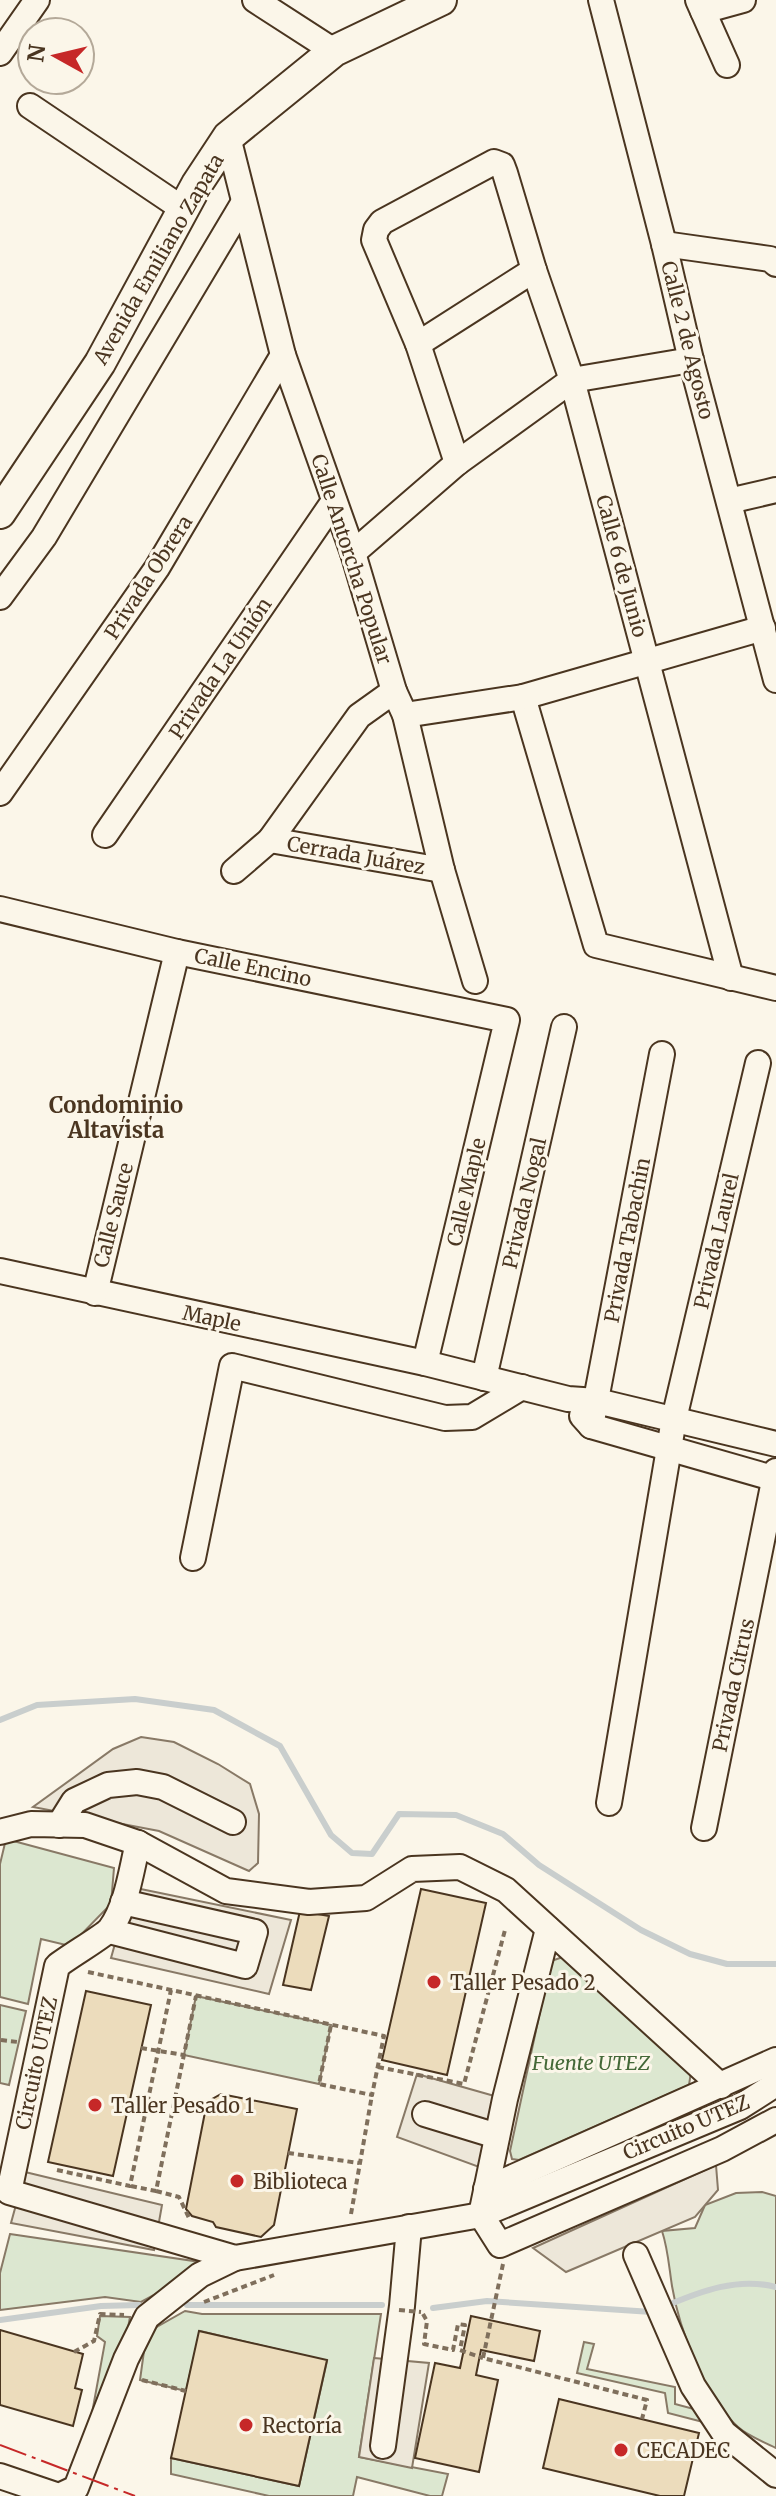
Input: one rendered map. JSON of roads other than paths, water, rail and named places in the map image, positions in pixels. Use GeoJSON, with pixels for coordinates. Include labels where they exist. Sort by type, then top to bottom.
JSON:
{"type":"FeatureCollection","features":[{"type":"Feature","properties":{"kind":"main road","name":"Avenida Emiliano Zapata"},"geometry":{"type":"LineString","coordinates":[[0,513],[100,363],[197,184],[228,137],[334,51],[441,0]]}},
{"type":"Feature","properties":{"kind":"street"},"geometry":{"type":"LineString","coordinates":[[0,53],[37,0]]}},
{"type":"Feature","properties":{"kind":"street"},"geometry":{"type":"LineString","coordinates":[[255,0],[334,51]]}},
{"type":"Feature","properties":{"kind":"street","name":"Calle 2 de Agosto"},"geometry":{"type":"LineString","coordinates":[[601,0],[691,360],[776,680]]}},
{"type":"Feature","properties":{"kind":"street"},"geometry":{"type":"LineString","coordinates":[[727,65],[700,6],[743,0]]}},
{"type":"Feature","properties":{"kind":"street"},"geometry":{"type":"LineString","coordinates":[[30,106],[183,209]]}},
{"type":"Feature","properties":{"kind":"street","name":"Calle Antorcha Popular"},"geometry":{"type":"LineString","coordinates":[[228,137],[283,355],[353,553],[394,691],[405,715],[442,870],[475,981]]}},
{"type":"Feature","properties":{"kind":"street","name":"Calle 6 de Junio"},"geometry":{"type":"LineString","coordinates":[[418,344],[374,240],[376,230],[382,222],[494,162],[502,165],[572,380],[731,978]]}},
{"type":"Feature","properties":{"kind":"street"},"geometry":{"type":"LineString","coordinates":[[0,597],[44,537],[244,202]]}},
{"type":"Feature","properties":{"kind":"street"},"geometry":{"type":"LineString","coordinates":[[664,244],[770,259],[776,264]]}},
{"type":"Feature","properties":{"kind":"street"},"geometry":{"type":"LineString","coordinates":[[457,463],[418,344],[534,270]]}},
{"type":"Feature","properties":{"kind":"street","name":"Privada Obrera"},"geometry":{"type":"LineString","coordinates":[[0,793],[157,568],[283,355]]}},
{"type":"Feature","properties":{"kind":"street"},"geometry":{"type":"LineString","coordinates":[[353,553],[457,463],[572,380],[691,360]]}},
{"type":"Feature","properties":{"kind":"street"},"geometry":{"type":"LineString","coordinates":[[729,501],[776,490]]}},
{"type":"Feature","properties":{"kind":"street","name":"Privada La Unión"},"geometry":{"type":"LineString","coordinates":[[105,835],[334,501]]}},
{"type":"Feature","properties":{"kind":"street"},"geometry":{"type":"LineString","coordinates":[[405,715],[523,697],[763,628]]}},
{"type":"Feature","properties":{"kind":"street","name":"Cerrada Juárez"},"geometry":{"type":"LineString","coordinates":[[234,871],[270,840],[359,716],[394,691]]}},
{"type":"Feature","properties":{"kind":"street"},"geometry":{"type":"LineString","coordinates":[[523,697],[596,945],[776,988]]}},
{"type":"Feature","properties":{"kind":"street","name":"Cerrada Juárez"},"geometry":{"type":"LineString","coordinates":[[270,840],[442,870]]}},
{"type":"Feature","properties":{"kind":"street","name":"Calle Encino"},"geometry":{"type":"LineString","coordinates":[[0,909],[177,952],[507,1020]]}},
{"type":"Feature","properties":{"kind":"street","name":"Calle Sauce"},"geometry":{"type":"LineString","coordinates":[[95,1293],[177,952]]}},
{"type":"Feature","properties":{"kind":"street","name":"Calle Maple"},"geometry":{"type":"LineString","coordinates":[[425,1363],[507,1020]]}},
{"type":"Feature","properties":{"kind":"street","name":"Privada Nogal"},"geometry":{"type":"LineString","coordinates":[[484,1378],[564,1027]]}},
{"type":"Feature","properties":{"kind":"street","name":"Privada Tabachin"},"geometry":{"type":"LineString","coordinates":[[591,1426],[662,1054]]}},
{"type":"Feature","properties":{"kind":"street","name":"Privada Laurel"},"geometry":{"type":"LineString","coordinates":[[669,1450],[758,1063]]}},
{"type":"Feature","properties":{"kind":"street","name":"Maple"},"geometry":{"type":"LineString","coordinates":[[0,1271],[425,1363],[568,1399],[597,1401],[776,1444]]}},
{"type":"Feature","properties":{"kind":"street"},"geometry":{"type":"LineString","coordinates":[[193,1558],[232,1366],[445,1418],[472,1417],[522,1387]]}},
{"type":"Feature","properties":{"kind":"street"},"geometry":{"type":"LineString","coordinates":[[568,1399],[591,1426],[669,1450],[775,1476]]}},
{"type":"Feature","properties":{"kind":"street"},"geometry":{"type":"LineString","coordinates":[[609,1803],[669,1450]]}},
{"type":"Feature","properties":{"kind":"street","name":"Privada Citrus"},"geometry":{"type":"LineString","coordinates":[[704,1828],[769,1545],[775,1476]]}},
{"type":"Feature","properties":{"kind":"street"},"geometry":{"type":"LineString","coordinates":[[59,1825],[74,1801],[108,1785],[137,1782],[163,1787],[233,1822]]}},
{"type":"Feature","properties":{"kind":"street","name":"Circuito UTEZ"},"geometry":{"type":"LineString","coordinates":[[0,1832],[31,1824],[85,1825],[138,1843],[226,1891],[309,1902],[366,1898],[412,1869],[460,1867],[506,1890],[721,2086]]}},
{"type":"Feature","properties":{"kind":"street"},"geometry":{"type":"LineString","coordinates":[[123,1902],[255,1932],[245,1966],[109,1931],[123,1902],[138,1843]]}},
{"type":"Feature","properties":{"kind":"street"},"geometry":{"type":"LineString","coordinates":[[548,1929],[497,2136],[481,2215],[500,2245],[722,2149],[776,2120]]}},
{"type":"Feature","properties":{"kind":"street","name":"Circuito UTEZ"},"geometry":{"type":"LineString","coordinates":[[109,1931],[57,1966],[9,2192],[235,2258],[481,2215],[740,2107],[776,2084]]}},
{"type":"Feature","properties":{"kind":"street"},"geometry":{"type":"LineString","coordinates":[[486,2189],[776,2060]]}},
{"type":"Feature","properties":{"kind":"street"},"geometry":{"type":"LineString","coordinates":[[425,2114],[497,2136]]}},
{"type":"Feature","properties":{"kind":"street"},"geometry":{"type":"LineString","coordinates":[[383,2446],[409,2227]]}},
{"type":"Feature","properties":{"kind":"street"},"geometry":{"type":"LineString","coordinates":[[636,2255],[693,2386],[724,2433],[776,2475]]}},
{"type":"Feature","properties":{"kind":"street"},"geometry":{"type":"LineString","coordinates":[[0,2476],[59,2496],[76,2488],[126,2359],[147,2317],[200,2275],[235,2258]]}},
{"type":"Feature","properties":{"kind":"waterway"},"geometry":{"type":"LineString","coordinates":[[0,1720],[37,1705],[135,1699],[214,1710],[280,1746],[331,1835],[352,1853],[372,1854],[399,1814],[456,1815],[503,1834],[539,1865],[641,1930],[690,1954],[727,1964],[776,1964]]}},
{"type":"Feature","properties":{"kind":"waterway"},"geometry":{"type":"LineString","coordinates":[[666,2306],[706,2291],[734,2285],[776,2287]]}},
{"type":"Feature","properties":{"kind":"waterway"},"geometry":{"type":"LineString","coordinates":[[433,2308],[487,2301],[652,2312]]}},
{"type":"Feature","properties":{"kind":"waterway"},"geometry":{"type":"LineString","coordinates":[[0,2320],[101,2306],[139,2305]]}},
{"type":"Feature","properties":{"kind":"waterway"},"geometry":{"type":"LineString","coordinates":[[187,2305],[382,2305]]}},
{"type":"Feature","properties":{"kind":"place","name":"Taller Pesado 2"},"geometry":{"type":"Point","coordinates":[434,1982]}},
{"type":"Feature","properties":{"kind":"place","name":"Taller Pesado 1"},"geometry":{"type":"Point","coordinates":[95,2105]}},
{"type":"Feature","properties":{"kind":"place","name":"Biblioteca"},"geometry":{"type":"Point","coordinates":[237,2181]}},
{"type":"Feature","properties":{"kind":"place","name":"Rectoría"},"geometry":{"type":"Point","coordinates":[246,2425]}},
{"type":"Feature","properties":{"kind":"place","name":"CECADEC"},"geometry":{"type":"Point","coordinates":[621,2450]}},
{"type":"Feature","properties":{"kind":"district","name":"Condominio Altavista"},"geometry":{"type":"Point","coordinates":[116,1118]}},
{"type":"Feature","properties":{"kind":"park label","name":"Fuente UTEZ"},"geometry":{"type":"Point","coordinates":[591,2062]}}]}
